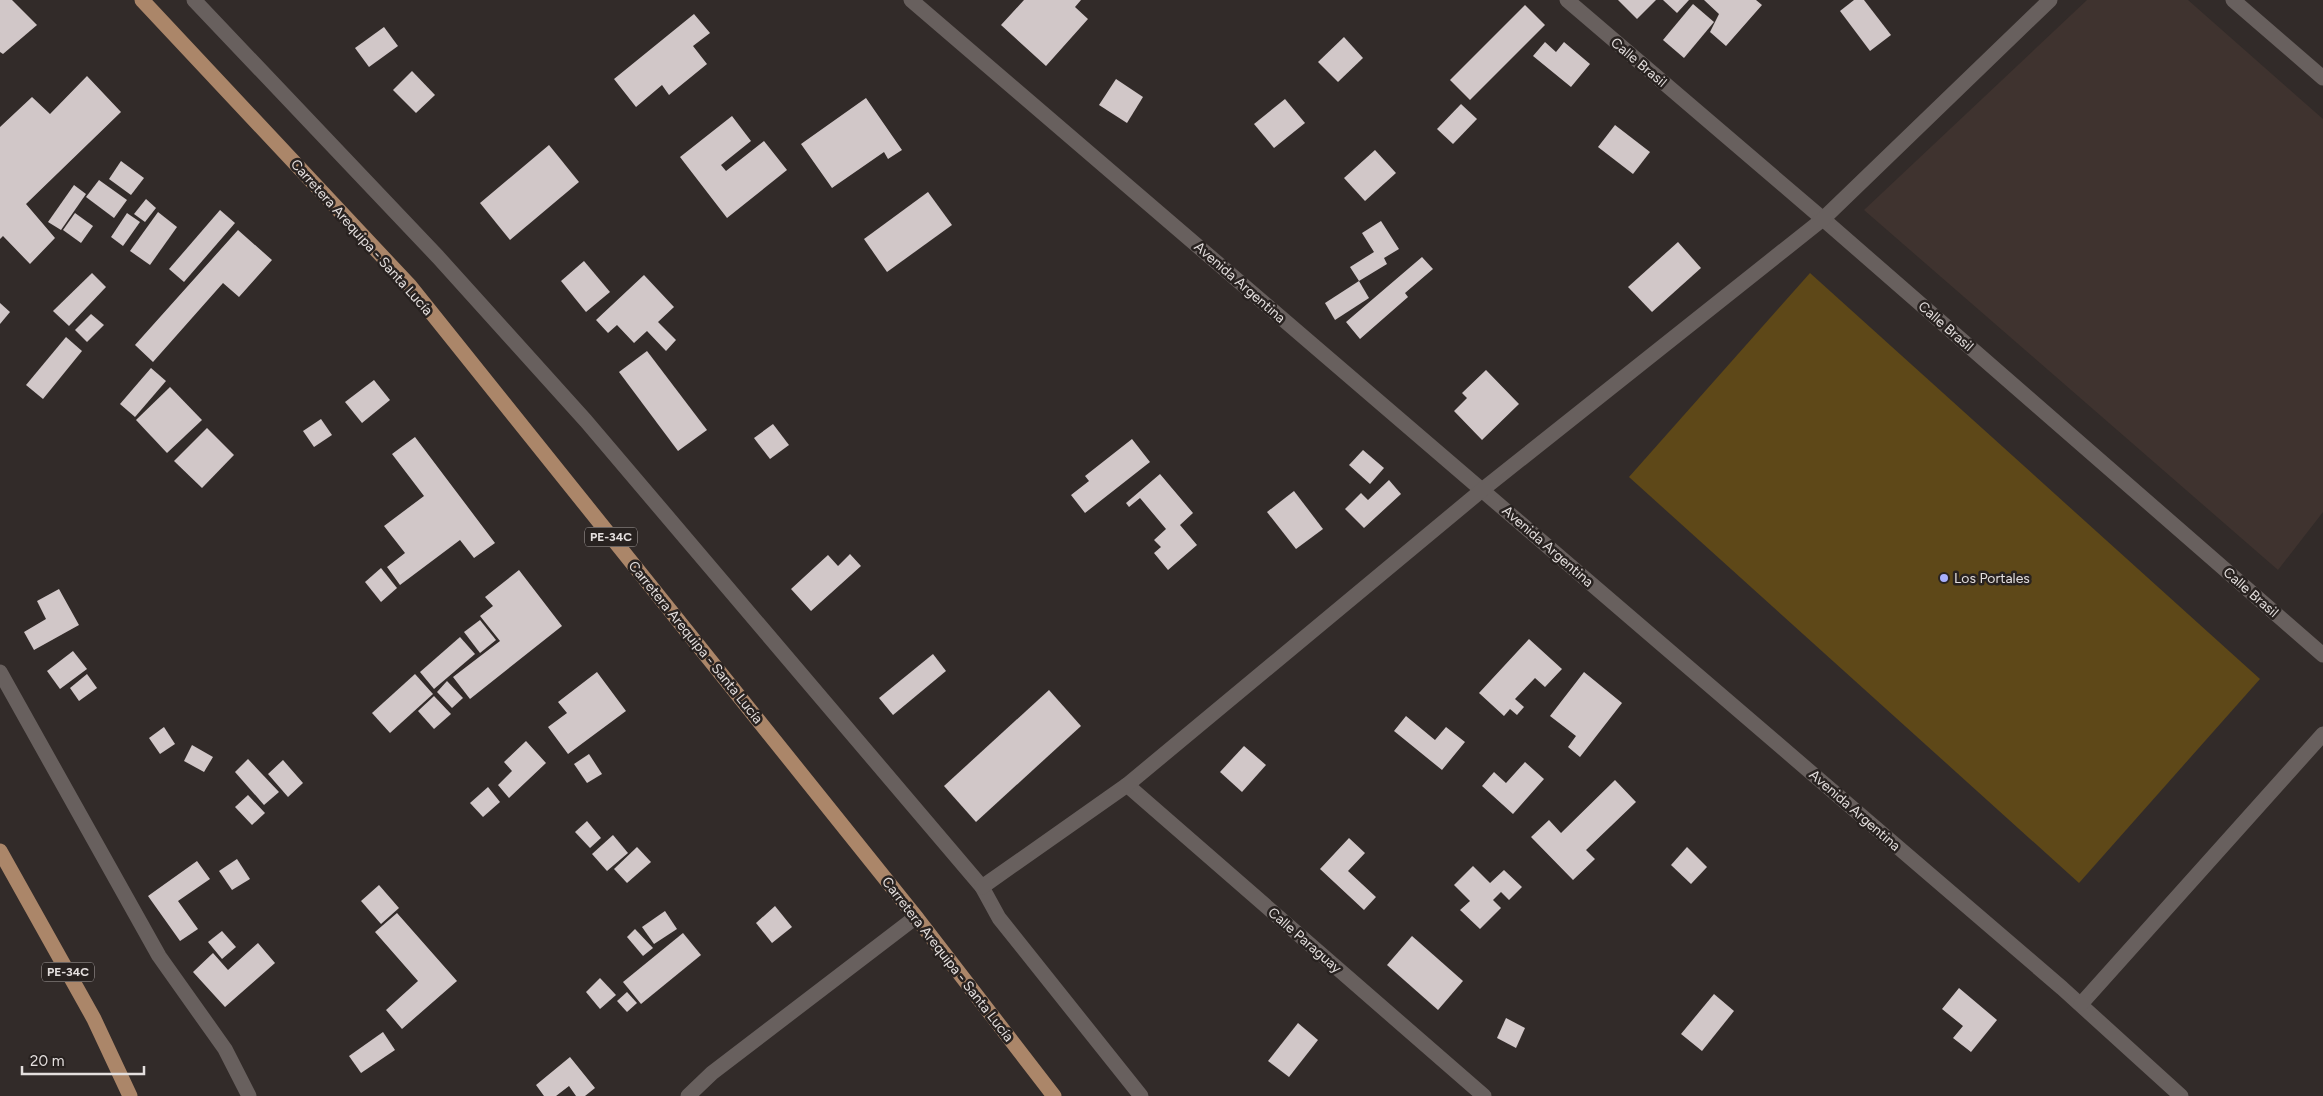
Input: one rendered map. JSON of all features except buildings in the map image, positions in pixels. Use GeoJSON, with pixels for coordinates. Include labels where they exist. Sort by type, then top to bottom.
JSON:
{"type":"FeatureCollection","features":[{"type":"Feature","properties":{"kind":"main road","name":"Carretera Arequipa - Santa Lucía"},"geometry":{"type":"LineString","coordinates":[[142,0],[410,286],[916,916],[1054,1096]]}},
{"type":"Feature","properties":{"kind":"main road","name":"PE-34C"},"geometry":{"type":"LineString","coordinates":[[0,851],[94,1019],[130,1096]]}},
{"type":"Feature","properties":{"kind":"street"},"geometry":{"type":"LineString","coordinates":[[194,0],[438,257],[586,421],[982,887],[999,918],[1141,1096]]}},
{"type":"Feature","properties":{"kind":"street","name":"Avenida Argentina"},"geometry":{"type":"LineString","coordinates":[[911,0],[2081,1004],[2181,1096]]}},
{"type":"Feature","properties":{"kind":"street","name":"Calle Brasil"},"geometry":{"type":"LineString","coordinates":[[1567,0],[1823,219],[2323,655]]}},
{"type":"Feature","properties":{"kind":"street"},"geometry":{"type":"LineString","coordinates":[[982,887],[1127,785],[1482,490],[1823,219],[2050,0]]}},
{"type":"Feature","properties":{"kind":"street"},"geometry":{"type":"LineString","coordinates":[[2233,0],[2323,78]]}},
{"type":"Feature","properties":{"kind":"street"},"geometry":{"type":"LineString","coordinates":[[0,672],[159,956],[225,1049],[248,1096]]}},
{"type":"Feature","properties":{"kind":"street"},"geometry":{"type":"LineString","coordinates":[[2081,1004],[2323,734]]}},
{"type":"Feature","properties":{"kind":"street","name":"Calle Paraguay"},"geometry":{"type":"LineString","coordinates":[[1127,785],[1484,1096]]}},
{"type":"Feature","properties":{"kind":"street"},"geometry":{"type":"LineString","coordinates":[[688,1096],[712,1073],[916,916]]}},
{"type":"Feature","properties":{"kind":"shaded area"},"geometry":{"type":"Polygon","coordinates":[[[2087,0],[2188,0],[2323,119],[2323,512],[2278,570],[1864,210],[2087,0]]]}},
{"type":"Feature","properties":{"kind":"shaded area","name":"Los Portales"},"geometry":{"type":"Polygon","coordinates":[[[1810,273],[2260,679],[2079,883],[1629,477],[1810,273]]]}},
{"type":"Feature","properties":{"kind":"place","name":"Los Portales"},"geometry":{"type":"Point","coordinates":[1944,578]}}]}
